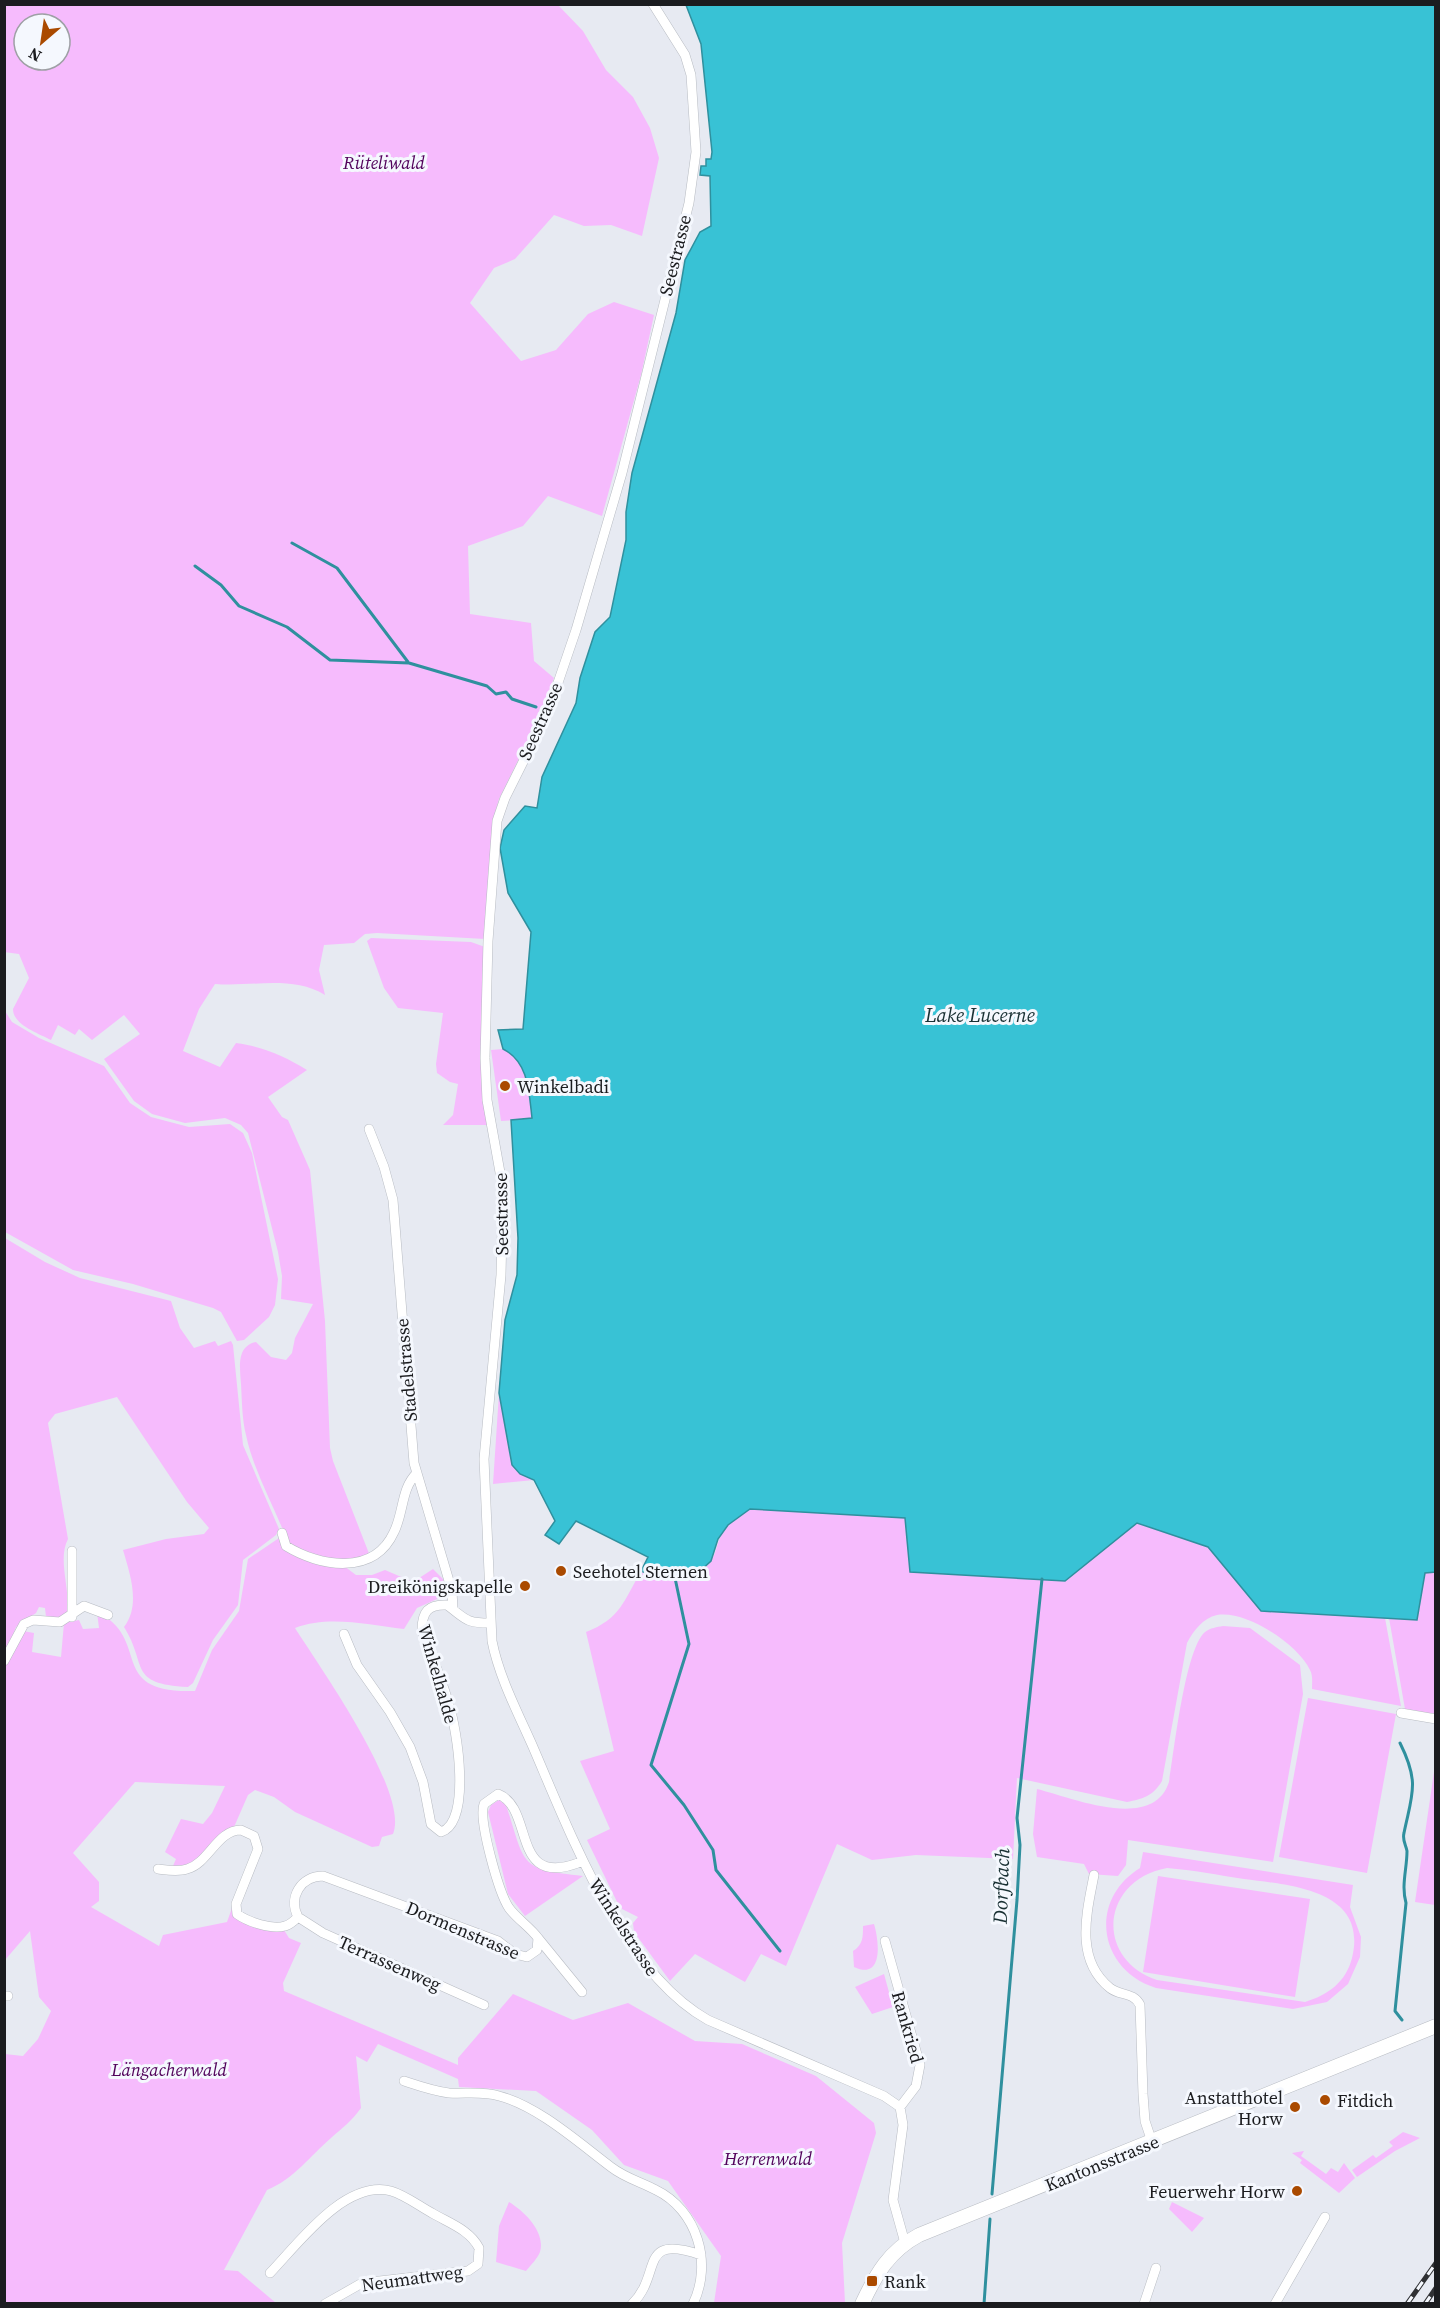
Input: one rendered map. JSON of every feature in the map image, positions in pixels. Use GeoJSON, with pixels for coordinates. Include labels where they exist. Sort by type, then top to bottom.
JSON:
{"type":"FeatureCollection","features":[{"type":"Feature","properties":{"kind":"main road","name":"Kantonsstrasse"},"geometry":{"type":"LineString","coordinates":[[862,2304],[879,2269],[905,2243],[1436,2026]]}},
{"type":"Feature","properties":{"kind":"street","name":"Seestrasse"},"geometry":{"type":"LineString","coordinates":[[490,1623],[490,1553],[484,1459],[501,1275],[503,1190],[487,1100],[485,1058],[488,941],[497,821],[505,798],[548,712],[576,630],[622,473],[688,203],[696,152],[692,75],[685,55],[653,4]]}},
{"type":"Feature","properties":{"kind":"street","name":"Stadelstrasse"},"geometry":{"type":"LineString","coordinates":[[369,1129],[384,1167],[393,1200],[417,1473],[452,1591],[453,1610]]}},
{"type":"Feature","properties":{"kind":"street"},"geometry":{"type":"LineString","coordinates":[[282,1533],[286,1546],[326,1563],[342,1565],[370,1557],[385,1547],[394,1532],[407,1482],[417,1473]]}},
{"type":"Feature","properties":{"kind":"street"},"geometry":{"type":"LineString","coordinates":[[72,1551],[72,1617]]}},
{"type":"Feature","properties":{"kind":"street","name":"Winkelhalde"},"geometry":{"type":"LineString","coordinates":[[344,1635],[357,1665],[390,1712],[410,1747],[423,1782],[431,1824],[441,1832],[451,1825],[456,1812],[460,1764],[450,1706],[422,1630],[422,1617],[426,1609],[434,1605],[447,1605],[468,1622],[490,1623]]}},
{"type":"Feature","properties":{"kind":"street"},"geometry":{"type":"LineString","coordinates":[[4,1661],[24,1624],[33,1620],[60,1622],[72,1617],[84,1606],[108,1615]]}},
{"type":"Feature","properties":{"kind":"street","name":"Winkelstrasse"},"geometry":{"type":"LineString","coordinates":[[490,1623],[496,1657],[583,1861],[605,1901],[655,1977],[682,2003],[720,2026],[884,2096],[900,2107]]}},
{"type":"Feature","properties":{"kind":"street"},"geometry":{"type":"LineString","coordinates":[[1401,1713],[1436,1719]]}},
{"type":"Feature","properties":{"kind":"street","name":"Dormenstrasse"},"geometry":{"type":"LineString","coordinates":[[298,1917],[294,1906],[298,1889],[306,1880],[324,1876],[498,1941],[521,1957],[533,1954],[537,1950],[538,1938],[510,1910],[503,1898],[483,1818],[484,1804],[498,1794],[512,1803],[528,1850],[540,1863],[566,1866],[583,1861]]}},
{"type":"Feature","properties":{"kind":"street"},"geometry":{"type":"LineString","coordinates":[[158,1869],[177,1871],[193,1867],[228,1833],[241,1830],[254,1836],[258,1849],[236,1905],[237,1914],[245,1920],[270,1926],[285,1926],[298,1917]]}},
{"type":"Feature","properties":{"kind":"street"},"geometry":{"type":"LineString","coordinates":[[1094,1875],[1084,1933],[1086,1948],[1095,1970],[1110,1988],[1133,1996],[1140,2006],[1145,2121],[1152,2142]]}},
{"type":"Feature","properties":{"kind":"street","name":"Terrassenweg"},"geometry":{"type":"LineString","coordinates":[[298,1917],[323,1933],[484,2005]]}},
{"type":"Feature","properties":{"kind":"street"},"geometry":{"type":"LineString","coordinates":[[538,1938],[582,1992]]}},
{"type":"Feature","properties":{"kind":"street","name":"Rankried"},"geometry":{"type":"LineString","coordinates":[[885,1941],[920,2065],[916,2086],[900,2107]]}},
{"type":"Feature","properties":{"kind":"street"},"geometry":{"type":"LineString","coordinates":[[404,2081],[435,2091],[501,2096],[553,2123],[613,2169],[672,2200],[682,2209],[695,2229],[701,2255],[700,2285],[693,2304]]}},
{"type":"Feature","properties":{"kind":"street"},"geometry":{"type":"LineString","coordinates":[[900,2107],[903,2125],[893,2200],[905,2243]]}},
{"type":"Feature","properties":{"kind":"street","name":"Neumattweg"},"geometry":{"type":"LineString","coordinates":[[270,2273],[336,2207],[355,2194],[373,2190],[393,2192],[467,2233],[479,2248],[478,2264],[468,2271],[362,2283],[325,2304]]}},
{"type":"Feature","properties":{"kind":"street"},"geometry":{"type":"LineString","coordinates":[[1275,2304],[1325,2217]]}},
{"type":"Feature","properties":{"kind":"street"},"geometry":{"type":"LineString","coordinates":[[632,2304],[643,2288],[654,2259],[662,2250],[669,2247],[701,2255]]}},
{"type":"Feature","properties":{"kind":"street"},"geometry":{"type":"LineString","coordinates":[[1144,2304],[1156,2268]]}},
{"type":"Feature","properties":{"kind":"green space","name":"Rüteliwald"},"geometry":{"type":"Polygon","coordinates":[[[4,5],[558,5],[583,31],[606,70],[633,97],[650,128],[659,158],[642,236],[611,225],[584,226],[554,215],[515,259],[494,268],[470,303],[521,361],[556,350],[588,314],[614,302],[654,315],[641,375],[602,516],[548,496],[523,526],[468,546],[470,614],[531,623],[534,661],[554,678],[538,720],[499,799],[493,820],[485,939],[377,933],[365,934],[354,943],[324,945],[319,970],[325,995],[299,985],[215,984],[199,1009],[183,1051],[220,1067],[236,1043],[273,1053],[307,1070],[268,1097],[282,1117],[288,1120],[310,1170],[325,1321],[330,1448],[370,1556],[363,1559],[322,1560],[288,1543],[250,1449],[242,1410],[240,1365],[242,1353],[250,1344],[256,1342],[271,1357],[286,1360],[292,1353],[295,1338],[313,1304],[281,1299],[282,1276],[278,1252],[248,1133],[241,1125],[225,1118],[185,1123],[152,1114],[134,1101],[104,1059],[140,1034],[124,1015],[92,1040],[79,1029],[75,1035],[58,1025],[51,1040],[22,1024],[14,1015],[13,1009],[29,978],[19,954],[4,952],[4,5]]]}},
{"type":"Feature","properties":{"kind":"green space"},"geometry":{"type":"Polygon","coordinates":[[[371,938],[471,942],[485,947],[481,1060],[488,1125],[443,1125],[453,1115],[458,1084],[450,1082],[437,1073],[436,1064],[443,1013],[398,1008],[384,988],[367,941],[371,938]]]}},
{"type":"Feature","properties":{"kind":"green space"},"geometry":{"type":"Polygon","coordinates":[[[5,1011],[12,1022],[39,1038],[104,1066],[130,1103],[151,1117],[189,1127],[230,1124],[243,1133],[252,1153],[278,1279],[275,1305],[269,1317],[244,1340],[237,1341],[221,1312],[213,1308],[133,1284],[73,1270],[5,1232],[5,1011]]]}},
{"type":"Feature","properties":{"kind":"green space"},"geometry":{"type":"Polygon","coordinates":[[[503,1049],[512,1055],[523,1070],[532,1119],[501,1121],[491,1050],[503,1049]]]}},
{"type":"Feature","properties":{"kind":"green space"},"geometry":{"type":"Polygon","coordinates":[[[5,1238],[45,1262],[80,1278],[171,1301],[180,1328],[194,1348],[215,1341],[218,1346],[231,1341],[233,1345],[243,1445],[279,1529],[276,1535],[243,1560],[238,1605],[213,1640],[193,1683],[188,1687],[156,1682],[147,1677],[142,1670],[124,1627],[132,1609],[133,1599],[131,1579],[123,1550],[166,1539],[204,1534],[209,1528],[187,1502],[117,1397],[55,1414],[48,1423],[68,1539],[64,1556],[67,1614],[58,1619],[46,1617],[45,1608],[39,1607],[36,1613],[16,1627],[5,1656],[5,1238]]]}},
{"type":"Feature","properties":{"kind":"green space"},"geometry":{"type":"Polygon","coordinates":[[[499,1393],[512,1465],[520,1474],[534,1480],[493,1484],[499,1393]]]}},
{"type":"Feature","properties":{"kind":"green space"},"geometry":{"type":"Polygon","coordinates":[[[750,1509],[905,1518],[910,1572],[1065,1581],[1137,1523],[1208,1547],[1261,1611],[1385,1618],[1401,1706],[1312,1689],[1310,1670],[1304,1660],[1283,1640],[1256,1623],[1229,1615],[1217,1615],[1207,1619],[1199,1626],[1187,1643],[1162,1781],[1151,1793],[1143,1798],[1127,1802],[1017,1778],[1013,1859],[916,1855],[872,1860],[837,1844],[786,1966],[761,1954],[745,1982],[695,1954],[670,1981],[634,1932],[633,1923],[638,1917],[620,1908],[587,1840],[610,1829],[580,1761],[614,1751],[586,1632],[614,1615],[641,1571],[658,1576],[678,1577],[697,1573],[705,1568],[711,1561],[719,1539],[727,1526],[750,1509]]]}},
{"type":"Feature","properties":{"kind":"green space"},"geometry":{"type":"Polygon","coordinates":[[[282,1536],[285,1545],[344,1566],[356,1575],[372,1575],[385,1570],[413,1582],[433,1569],[443,1579],[446,1595],[417,1608],[404,1629],[363,1623],[335,1622],[321,1622],[295,1628],[341,1699],[376,1761],[395,1815],[393,1834],[382,1837],[379,1846],[372,1847],[295,1812],[274,1797],[255,1790],[248,1795],[234,1827],[190,1865],[173,1866],[176,1859],[165,1852],[181,1819],[203,1824],[212,1813],[225,1786],[135,1782],[73,1853],[99,1882],[99,1901],[91,1907],[159,1946],[163,1935],[227,1922],[232,1908],[235,1915],[284,1930],[289,1938],[301,1943],[283,1983],[284,1991],[458,2065],[458,2058],[513,1994],[573,2020],[628,2003],[695,2041],[742,2044],[816,2076],[874,2123],[876,2133],[842,2243],[845,2303],[714,2303],[721,2256],[668,2181],[624,2165],[592,2130],[536,2091],[459,2087],[458,2079],[378,2044],[367,2062],[356,2056],[361,2108],[294,2173],[267,2190],[224,2270],[238,2271],[276,2303],[5,2303],[5,2054],[23,2056],[38,2039],[51,2011],[39,1997],[30,1931],[5,1960],[4,1666],[23,1631],[34,1633],[32,1652],[61,1657],[64,1623],[79,1620],[83,1629],[99,1628],[97,1612],[114,1623],[123,1636],[139,1674],[150,1684],[167,1690],[195,1691],[212,1650],[239,1611],[248,1559],[282,1536]]]}},
{"type":"Feature","properties":{"kind":"green space"},"geometry":{"type":"Polygon","coordinates":[[[1425,1572],[1435,1572],[1435,1714],[1405,1709],[1389,1618],[1416,1619],[1425,1572]]]}},
{"type":"Feature","properties":{"kind":"green space"},"geometry":{"type":"Polygon","coordinates":[[[1223,1626],[1250,1628],[1300,1665],[1303,1694],[1273,1862],[1128,1840],[1126,1865],[1118,1876],[1089,1874],[1084,1864],[1037,1857],[1033,1834],[1037,1789],[1110,1808],[1130,1809],[1147,1805],[1160,1797],[1169,1782],[1181,1702],[1198,1642],[1205,1632],[1223,1626]]]}},
{"type":"Feature","properties":{"kind":"green space"},"geometry":{"type":"Polygon","coordinates":[[[1308,1698],[1396,1714],[1367,1873],[1279,1857],[1308,1698]]]}},
{"type":"Feature","properties":{"kind":"green space"},"geometry":{"type":"Polygon","coordinates":[[[1436,1765],[1435,1905],[1415,1902],[1436,1765]]]}},
{"type":"Feature","properties":{"kind":"green space"},"geometry":{"type":"Polygon","coordinates":[[[499,1800],[506,1805],[517,1840],[527,1860],[546,1870],[583,1876],[525,1916],[508,1894],[488,1812],[491,1805],[499,1800]]]}},
{"type":"Feature","properties":{"kind":"green space"},"geometry":{"type":"Polygon","coordinates":[[[1143,1852],[1353,1885],[1350,1907],[1361,1937],[1360,1957],[1348,1984],[1327,2002],[1293,2009],[1156,1988],[1137,1979],[1122,1966],[1112,1951],[1107,1933],[1107,1915],[1112,1898],[1123,1882],[1140,1868],[1143,1852]],[[1167,1868],[1145,1875],[1129,1888],[1118,1903],[1114,1921],[1115,1938],[1123,1955],[1137,1970],[1157,1980],[1305,2002],[1321,1996],[1341,1981],[1352,1958],[1354,1935],[1348,1917],[1337,1904],[1302,1888],[1167,1868]]]}},
{"type":"Feature","properties":{"kind":"green space"},"geometry":{"type":"Polygon","coordinates":[[[1158,1876],[1310,1899],[1295,1997],[1143,1972],[1158,1876]]]}},
{"type":"Feature","properties":{"kind":"green space"},"geometry":{"type":"Polygon","coordinates":[[[874,1924],[878,1948],[875,1964],[864,1970],[854,1967],[853,1951],[861,1943],[863,1926],[874,1924]]]}},
{"type":"Feature","properties":{"kind":"green space"},"geometry":{"type":"Polygon","coordinates":[[[884,1974],[893,2007],[872,2014],[855,1987],[884,1974]]]}},
{"type":"Feature","properties":{"kind":"green space"},"geometry":{"type":"Polygon","coordinates":[[[1403,2132],[1420,2138],[1395,2151],[1357,2177],[1352,2170],[1373,2155],[1376,2158],[1393,2146],[1389,2142],[1403,2132]]]}},
{"type":"Feature","properties":{"kind":"green space"},"geometry":{"type":"Polygon","coordinates":[[[1304,2151],[1301,2156],[1326,2174],[1331,2168],[1338,2172],[1344,2163],[1355,2178],[1339,2193],[1300,2163],[1302,2160],[1292,2153],[1304,2151]]]}},
{"type":"Feature","properties":{"kind":"green space"},"geometry":{"type":"Polygon","coordinates":[[[509,2202],[527,2217],[540,2237],[540,2252],[526,2271],[496,2262],[499,2226],[509,2202]]]}},
{"type":"Feature","properties":{"kind":"green space"},"geometry":{"type":"Polygon","coordinates":[[[1172,2202],[1204,2218],[1192,2232],[1169,2209],[1172,2202]]]}},
{"type":"Feature","properties":{"kind":"water","name":"Lake Lucerne"},"geometry":{"type":"Polygon","coordinates":[[[686,5],[1435,5],[1436,1572],[1425,1573],[1417,1620],[1261,1611],[1208,1547],[1137,1523],[1065,1581],[910,1572],[905,1518],[750,1509],[728,1525],[718,1539],[711,1561],[700,1571],[675,1578],[655,1577],[641,1571],[648,1557],[576,1521],[559,1544],[545,1535],[555,1521],[534,1480],[520,1474],[512,1465],[499,1393],[505,1320],[517,1275],[518,1238],[511,1120],[532,1118],[523,1070],[512,1055],[503,1049],[498,1030],[523,1029],[531,932],[508,893],[500,848],[504,830],[525,806],[537,808],[542,777],[576,703],[580,678],[595,632],[610,617],[626,540],[626,512],[632,473],[676,313],[685,260],[700,232],[711,226],[710,176],[700,175],[701,166],[706,166],[706,159],[711,159],[712,152],[701,44],[686,5]]]}},
{"type":"Feature","properties":{"kind":"waterway"},"geometry":{"type":"LineString","coordinates":[[292,543],[337,568],[408,662]]}},
{"type":"Feature","properties":{"kind":"waterway"},"geometry":{"type":"LineString","coordinates":[[195,566],[221,585],[239,606],[287,627],[330,660],[409,663],[487,686],[496,694],[506,692],[512,699],[536,707]]}},
{"type":"Feature","properties":{"kind":"waterway"},"geometry":{"type":"LineString","coordinates":[[675,1578],[689,1644],[651,1765],[684,1805],[713,1850],[716,1870],[780,1951]]}},
{"type":"Feature","properties":{"kind":"waterway","name":"Dorfbach"},"geometry":{"type":"LineString","coordinates":[[992,2194],[1017,1900],[1020,1845],[1017,1818],[1042,1579]]}},
{"type":"Feature","properties":{"kind":"waterway"},"geometry":{"type":"LineString","coordinates":[[1400,1743],[1412,1779],[1412,1798],[1404,1836],[1407,1851],[1404,1883],[1406,1903],[1395,2011],[1402,2020]]}},
{"type":"Feature","properties":{"kind":"waterway","name":"Dorfbach"},"geometry":{"type":"LineString","coordinates":[[984,2304],[990,2219]]}},
{"type":"Feature","properties":{"kind":"railway"},"geometry":{"type":"LineString","coordinates":[[1407,2304],[1436,2263]]}},
{"type":"Feature","properties":{"kind":"railway"},"geometry":{"type":"LineString","coordinates":[[1425,2304],[1436,2288]]}},
{"type":"Feature","properties":{"kind":"place","name":"Winkelbadi"},"geometry":{"type":"Point","coordinates":[505,1086]}},
{"type":"Feature","properties":{"kind":"place","name":"Seehotel Sternen"},"geometry":{"type":"Point","coordinates":[561,1571]}},
{"type":"Feature","properties":{"kind":"place","name":"Dreikönigskapelle"},"geometry":{"type":"Point","coordinates":[525,1586]}},
{"type":"Feature","properties":{"kind":"place","name":"Fitdich"},"geometry":{"type":"Point","coordinates":[1325,2100]}},
{"type":"Feature","properties":{"kind":"place","name":"Anstatthotel Horw"},"geometry":{"type":"Point","coordinates":[1295,2107]}},
{"type":"Feature","properties":{"kind":"place","name":"Feuerwehr Horw"},"geometry":{"type":"Point","coordinates":[1297,2191]}},
{"type":"Feature","properties":{"kind":"place","name":"Rank"},"geometry":{"type":"Point","coordinates":[872,2281]}},
{"type":"Feature","properties":{"kind":"park label","name":"Längacherwald"},"geometry":{"type":"Point","coordinates":[169,2069]}},
{"type":"Feature","properties":{"kind":"park label","name":"Herrenwald"},"geometry":{"type":"Point","coordinates":[768,2158]}}]}
